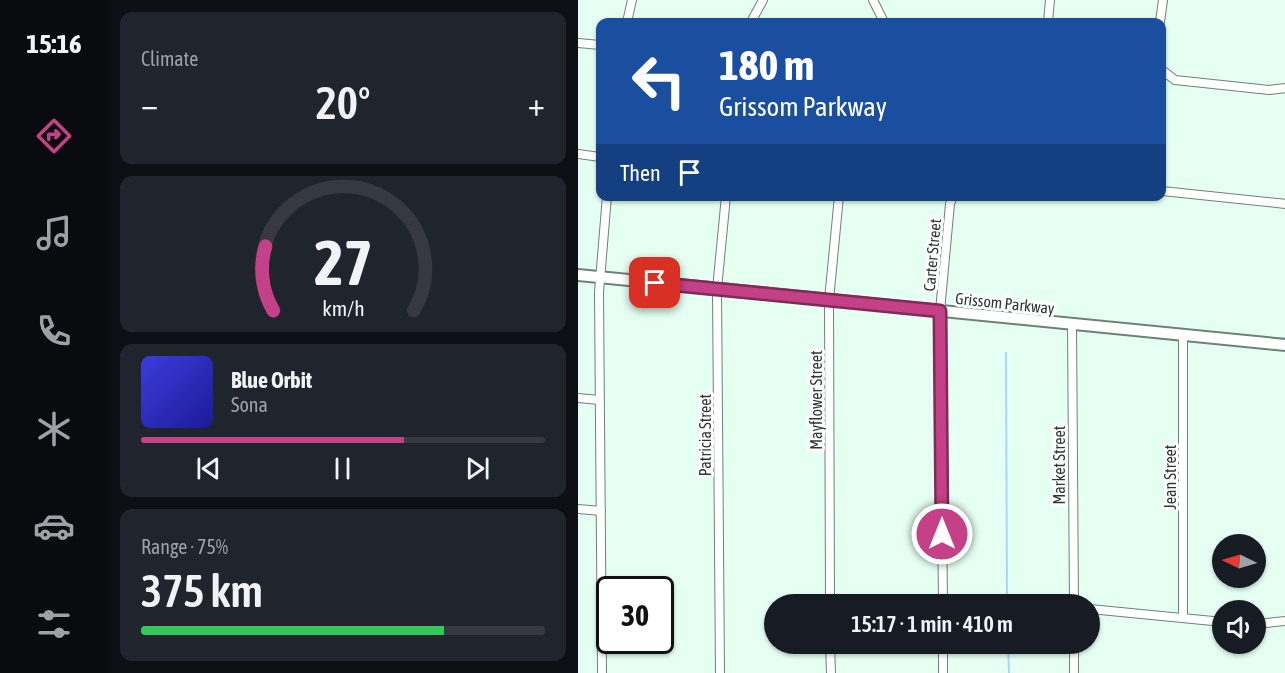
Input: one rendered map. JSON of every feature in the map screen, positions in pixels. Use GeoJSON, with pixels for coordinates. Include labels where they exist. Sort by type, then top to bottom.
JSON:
{"type":"FeatureCollection","features":[{"type":"Feature","properties":{"kind":"main road","name":"Grissom Parkway"},"geometry":{"type":"LineString","coordinates":[[578,275],[1286,345]]}},
{"type":"Feature","properties":{"kind":"street"},"geometry":{"type":"LineString","coordinates":[[628,18],[632,0]]}},
{"type":"Feature","properties":{"kind":"street"},"geometry":{"type":"LineString","coordinates":[[753,18],[763,0]]}},
{"type":"Feature","properties":{"kind":"street"},"geometry":{"type":"LineString","coordinates":[[873,0],[882,18]]}},
{"type":"Feature","properties":{"kind":"street"},"geometry":{"type":"LineString","coordinates":[[1048,18],[1050,0]]}},
{"type":"Feature","properties":{"kind":"street"},"geometry":{"type":"LineString","coordinates":[[1161,18],[1163,0]]}},
{"type":"Feature","properties":{"kind":"street"},"geometry":{"type":"LineString","coordinates":[[578,43],[596,45]]}},
{"type":"Feature","properties":{"kind":"street"},"geometry":{"type":"LineString","coordinates":[[1166,73],[1175,80],[1269,90],[1286,88]]}},
{"type":"Feature","properties":{"kind":"street"},"geometry":{"type":"LineString","coordinates":[[578,154],[596,156]]}},
{"type":"Feature","properties":{"kind":"street"},"geometry":{"type":"LineString","coordinates":[[1166,191],[1286,204]]}},
{"type":"Feature","properties":{"kind":"street"},"geometry":{"type":"LineString","coordinates":[[602,673],[599,277],[607,201]]}},
{"type":"Feature","properties":{"kind":"street","name":"Patricia Street"},"geometry":{"type":"LineString","coordinates":[[720,673],[717,289],[726,201]]}},
{"type":"Feature","properties":{"kind":"street","name":"Mayflower Street"},"geometry":{"type":"LineString","coordinates":[[830,594],[829,300],[839,201]]}},
{"type":"Feature","properties":{"kind":"street","name":"Carter Street"},"geometry":{"type":"LineString","coordinates":[[943,594],[940,311],[951,201]]}},
{"type":"Feature","properties":{"kind":"street","name":"Market Street"},"geometry":{"type":"LineString","coordinates":[[1072,325],[1074,594]]}},
{"type":"Feature","properties":{"kind":"street","name":"Jean Street"},"geometry":{"type":"LineString","coordinates":[[1183,336],[1183,617]]}},
{"type":"Feature","properties":{"kind":"street"},"geometry":{"type":"LineString","coordinates":[[578,398],[599,400]]}},
{"type":"Feature","properties":{"kind":"street"},"geometry":{"type":"LineString","coordinates":[[578,509],[601,511]]}},
{"type":"Feature","properties":{"kind":"street"},"geometry":{"type":"LineString","coordinates":[[1100,610],[1212,621]]}},
{"type":"Feature","properties":{"kind":"street"},"geometry":{"type":"LineString","coordinates":[[1266,623],[1286,621]]}},
{"type":"Feature","properties":{"kind":"street"},"geometry":{"type":"LineString","coordinates":[[830,654],[831,673]]}},
{"type":"Feature","properties":{"kind":"street"},"geometry":{"type":"LineString","coordinates":[[943,654],[943,673]]}},
{"type":"Feature","properties":{"kind":"street"},"geometry":{"type":"LineString","coordinates":[[1074,654],[1074,673]]}},
{"type":"Feature","properties":{"kind":"waterway"},"geometry":{"type":"LineString","coordinates":[[1006,353],[1007,594]]}},
{"type":"Feature","properties":{"kind":"waterway"},"geometry":{"type":"LineString","coordinates":[[1008,654],[1009,673]]}},
{"type":"Feature","properties":{"kind":"route"},"geometry":{"type":"LineString","coordinates":[[655,283],[940,311],[942,534]]}}]}
